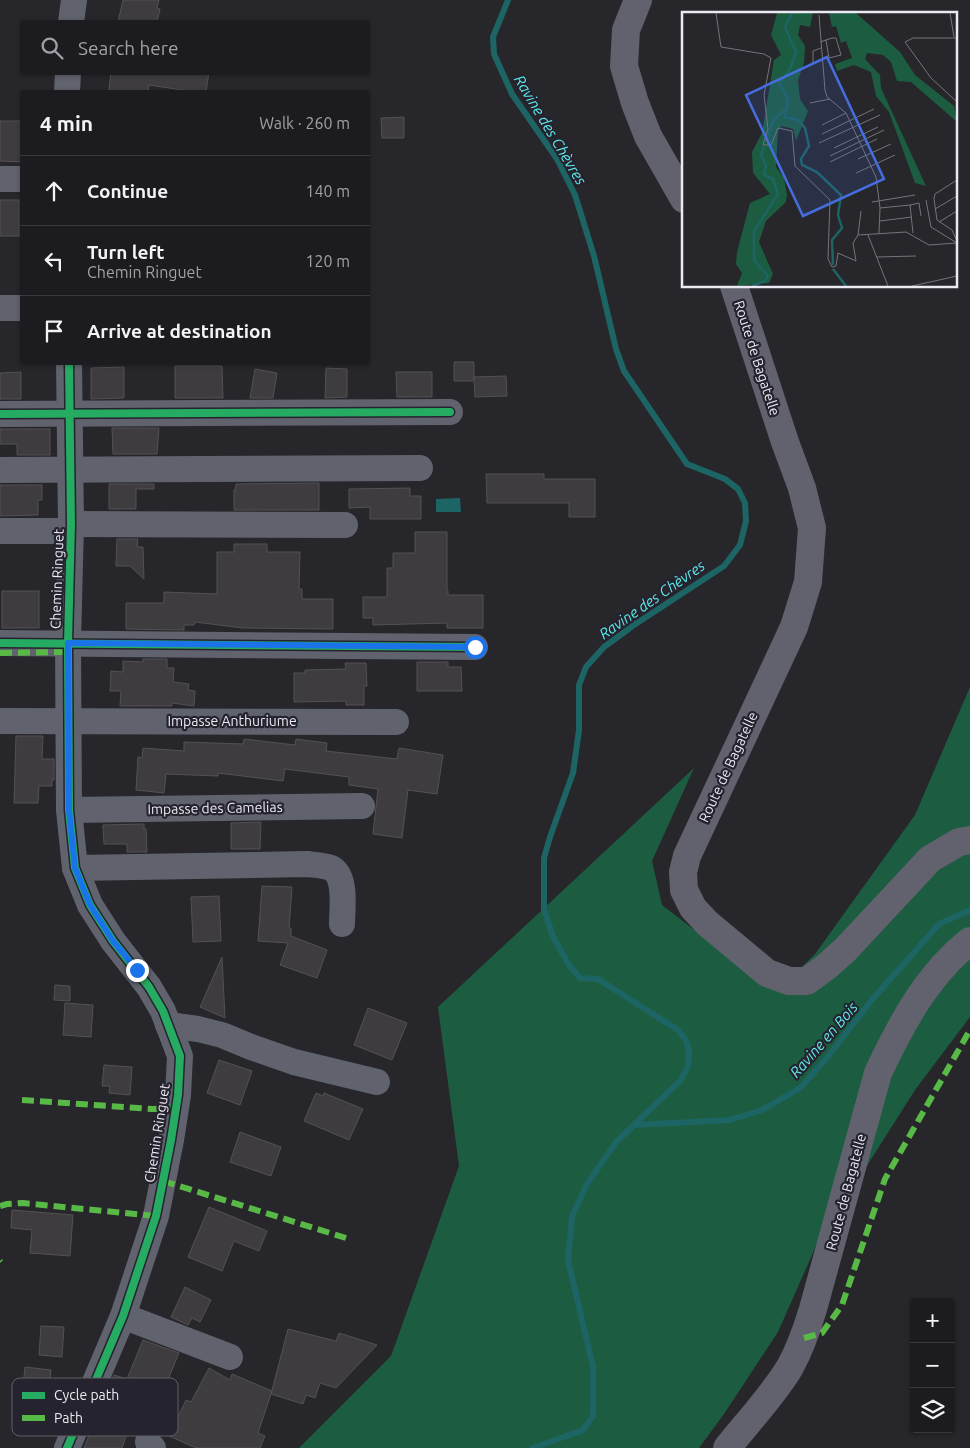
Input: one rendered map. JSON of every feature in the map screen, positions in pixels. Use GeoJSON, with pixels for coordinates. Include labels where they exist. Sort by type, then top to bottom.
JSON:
{"type":"FeatureCollection","features":[{"type":"Feature","properties":{"kind":"main road"},"geometry":{"type":"LineString","coordinates":[[638,0],[626,30],[624,66],[635,103],[648,136],[682,196]]}},
{"type":"Feature","properties":{"kind":"main road","name":"Route de Bagatelle"},"geometry":{"type":"LineString","coordinates":[[735,288],[802,488],[812,528],[808,582],[794,627],[687,856],[683,872],[684,890],[693,908],[707,923],[766,973],[789,981],[807,980],[826,967],[846,949],[930,859],[959,842],[970,840]]}},
{"type":"Feature","properties":{"kind":"main road","name":"Route de Bagatelle"},"geometry":{"type":"LineString","coordinates":[[728,1448],[789,1368],[804,1338],[878,1073],[909,1012],[930,982],[957,951],[970,940]]}},
{"type":"Feature","properties":{"kind":"street"},"geometry":{"type":"LineString","coordinates":[[71,20],[74,0]]}},
{"type":"Feature","properties":{"kind":"street"},"geometry":{"type":"LineString","coordinates":[[67,90],[68,75]]}},
{"type":"Feature","properties":{"kind":"street"},"geometry":{"type":"LineString","coordinates":[[0,179],[20,179]]}},
{"type":"Feature","properties":{"kind":"street"},"geometry":{"type":"LineString","coordinates":[[0,308],[20,308]]}},
{"type":"Feature","properties":{"kind":"street","name":"Chemin Ringuet"},"geometry":{"type":"LineString","coordinates":[[69,365],[71,527],[68,643],[69,810],[75,868],[90,905],[113,941],[149,987],[163,1011],[180,1056],[178,1096],[156,1216],[123,1316],[97,1378]]}},
{"type":"Feature","properties":{"kind":"street"},"geometry":{"type":"LineString","coordinates":[[0,414],[450,412]]}},
{"type":"Feature","properties":{"kind":"street"},"geometry":{"type":"LineString","coordinates":[[0,470],[420,468]]}},
{"type":"Feature","properties":{"kind":"street","name":"Chemin Ringuet"},"geometry":{"type":"LineString","coordinates":[[0,531],[71,527],[345,525]]}},
{"type":"Feature","properties":{"kind":"street"},"geometry":{"type":"LineString","coordinates":[[0,643],[475,647]]}},
{"type":"Feature","properties":{"kind":"street","name":"Impasse Anthuriume"},"geometry":{"type":"LineString","coordinates":[[0,721],[396,722]]}},
{"type":"Feature","properties":{"kind":"street","name":"Impasse des Camelias"},"geometry":{"type":"LineString","coordinates":[[69,810],[362,806]]}},
{"type":"Feature","properties":{"kind":"street"},"geometry":{"type":"LineString","coordinates":[[75,868],[307,864],[321,866],[332,869],[339,876],[342,887],[342,924]]}},
{"type":"Feature","properties":{"kind":"street"},"geometry":{"type":"LineString","coordinates":[[168,1025],[198,1029],[222,1035],[294,1062],[377,1082]]}},
{"type":"Feature","properties":{"kind":"street"},"geometry":{"type":"LineString","coordinates":[[123,1316],[230,1357]]}},
{"type":"Feature","properties":{"kind":"street","name":"Chemin Ringuet"},"geometry":{"type":"LineString","coordinates":[[67,1448],[72,1436]]}},
{"type":"Feature","properties":{"kind":"green space"},"geometry":{"type":"Polygon","coordinates":[[[970,687],[970,1017],[915,1090],[816,1246],[778,1332],[724,1414],[699,1448],[299,1448],[391,1356],[459,1166],[438,1007],[694,768],[652,861],[662,905],[762,982],[794,975],[815,954],[915,815],[970,687]]]}},
{"type":"Feature","properties":{"kind":"water"},"geometry":{"type":"Polygon","coordinates":[[[460,498],[461,512],[436,512],[436,499],[460,498]]]}},
{"type":"Feature","properties":{"kind":"building"},"geometry":{"type":"Polygon","coordinates":[[[123,0],[159,0],[157,8],[160,9],[157,20],[118,20],[123,0]]]}},
{"type":"Feature","properties":{"kind":"building"},"geometry":{"type":"Polygon","coordinates":[[[111,75],[209,75],[206,90],[183,90],[149,85],[148,90],[109,90],[111,75]]]}},
{"type":"Feature","properties":{"kind":"building"},"geometry":{"type":"Polygon","coordinates":[[[404,117],[404,138],[382,138],[381,118],[404,117]]]}},
{"type":"Feature","properties":{"kind":"building"},"geometry":{"type":"Polygon","coordinates":[[[0,121],[20,121],[20,162],[0,161],[0,121]]]}},
{"type":"Feature","properties":{"kind":"building"},"geometry":{"type":"Polygon","coordinates":[[[0,200],[19,200],[19,236],[0,236],[0,200]]]}},
{"type":"Feature","properties":{"kind":"building"},"geometry":{"type":"Polygon","coordinates":[[[454,362],[474,362],[474,377],[506,376],[507,396],[475,397],[474,381],[454,381],[454,362]]]}},
{"type":"Feature","properties":{"kind":"building"},"geometry":{"type":"Polygon","coordinates":[[[175,366],[222,366],[223,398],[175,398],[175,366]]]}},
{"type":"Feature","properties":{"kind":"building"},"geometry":{"type":"Polygon","coordinates":[[[124,367],[124,398],[91,399],[91,368],[124,367]]]}},
{"type":"Feature","properties":{"kind":"building"},"geometry":{"type":"Polygon","coordinates":[[[326,368],[347,369],[347,397],[325,398],[326,368]]]}},
{"type":"Feature","properties":{"kind":"building"},"geometry":{"type":"Polygon","coordinates":[[[255,369],[277,373],[273,398],[250,398],[255,369]]]}},
{"type":"Feature","properties":{"kind":"building"},"geometry":{"type":"Polygon","coordinates":[[[21,372],[21,399],[0,399],[0,373],[21,372]]]}},
{"type":"Feature","properties":{"kind":"building"},"geometry":{"type":"Polygon","coordinates":[[[396,372],[432,372],[432,397],[397,397],[396,372]]]}},
{"type":"Feature","properties":{"kind":"building"},"geometry":{"type":"Polygon","coordinates":[[[112,428],[159,428],[157,454],[113,454],[112,428]]]}},
{"type":"Feature","properties":{"kind":"building"},"geometry":{"type":"Polygon","coordinates":[[[0,429],[50,429],[50,455],[17,455],[17,444],[0,444],[0,429]]]}},
{"type":"Feature","properties":{"kind":"building"},"geometry":{"type":"Polygon","coordinates":[[[486,474],[544,474],[544,479],[595,479],[595,517],[569,517],[569,503],[487,503],[486,474]]]}},
{"type":"Feature","properties":{"kind":"building"},"geometry":{"type":"Polygon","coordinates":[[[319,483],[319,510],[234,510],[234,490],[236,484],[319,483]]]}},
{"type":"Feature","properties":{"kind":"building"},"geometry":{"type":"Polygon","coordinates":[[[109,484],[154,484],[154,489],[136,489],[136,509],[109,509],[109,484]]]}},
{"type":"Feature","properties":{"kind":"building"},"geometry":{"type":"Polygon","coordinates":[[[0,485],[42,485],[42,500],[38,500],[38,515],[0,516],[0,485]]]}},
{"type":"Feature","properties":{"kind":"building"},"geometry":{"type":"Polygon","coordinates":[[[410,488],[410,496],[421,496],[421,519],[370,519],[370,507],[349,508],[349,489],[410,488]]]}},
{"type":"Feature","properties":{"kind":"building"},"geometry":{"type":"Polygon","coordinates":[[[415,532],[447,532],[448,595],[483,595],[483,628],[447,628],[447,623],[373,625],[373,618],[363,618],[363,597],[387,597],[387,568],[393,568],[393,553],[415,553],[415,532]]]}},
{"type":"Feature","properties":{"kind":"building"},"geometry":{"type":"Polygon","coordinates":[[[117,539],[138,539],[137,547],[143,547],[144,579],[130,566],[116,566],[117,539]]]}},
{"type":"Feature","properties":{"kind":"building"},"geometry":{"type":"Polygon","coordinates":[[[234,544],[267,544],[267,552],[300,552],[299,589],[302,589],[302,599],[333,599],[333,629],[243,628],[195,622],[194,625],[184,625],[184,630],[126,629],[126,603],[164,603],[164,592],[217,594],[217,552],[234,552],[234,544]]]}},
{"type":"Feature","properties":{"kind":"building"},"geometry":{"type":"Polygon","coordinates":[[[2,591],[39,591],[39,628],[2,628],[2,591]]]}},
{"type":"Feature","properties":{"kind":"building"},"geometry":{"type":"Polygon","coordinates":[[[143,659],[167,659],[167,668],[174,668],[173,682],[189,684],[188,690],[195,691],[194,706],[172,703],[172,706],[120,706],[121,691],[110,691],[111,671],[123,672],[123,661],[143,662],[143,659]]]}},
{"type":"Feature","properties":{"kind":"building"},"geometry":{"type":"Polygon","coordinates":[[[417,662],[448,662],[448,667],[461,667],[462,691],[417,691],[417,662]]]}},
{"type":"Feature","properties":{"kind":"building"},"geometry":{"type":"Polygon","coordinates":[[[345,663],[366,663],[367,686],[364,686],[364,705],[346,705],[346,701],[294,702],[294,673],[305,673],[305,670],[346,669],[345,663]]]}},
{"type":"Feature","properties":{"kind":"building"},"geometry":{"type":"Polygon","coordinates":[[[16,736],[43,736],[42,759],[54,759],[54,780],[52,780],[52,786],[39,786],[38,803],[14,803],[16,736]]]}},
{"type":"Feature","properties":{"kind":"building"},"geometry":{"type":"Polygon","coordinates":[[[244,739],[295,745],[296,739],[327,743],[326,751],[397,759],[399,748],[443,755],[437,794],[408,790],[402,838],[373,834],[378,789],[349,785],[349,777],[285,769],[283,781],[218,773],[218,776],[166,774],[164,793],[136,790],[138,757],[142,758],[143,748],[184,751],[184,742],[243,744],[244,739]]]}},
{"type":"Feature","properties":{"kind":"building"},"geometry":{"type":"Polygon","coordinates":[[[261,822],[260,849],[231,849],[231,823],[261,822]]]}},
{"type":"Feature","properties":{"kind":"building"},"geometry":{"type":"Polygon","coordinates":[[[144,824],[147,852],[127,852],[127,844],[104,844],[103,825],[144,824]]]}},
{"type":"Feature","properties":{"kind":"building"},"geometry":{"type":"Polygon","coordinates":[[[262,886],[292,887],[289,928],[291,928],[291,936],[327,950],[317,978],[280,965],[288,943],[258,941],[262,886]]]}},
{"type":"Feature","properties":{"kind":"building"},"geometry":{"type":"Polygon","coordinates":[[[219,896],[221,941],[193,942],[191,897],[219,896]]]}},
{"type":"Feature","properties":{"kind":"building"},"geometry":{"type":"Polygon","coordinates":[[[222,957],[225,1018],[200,1007],[222,957]]]}},
{"type":"Feature","properties":{"kind":"building"},"geometry":{"type":"Polygon","coordinates":[[[55,985],[70,986],[70,1001],[54,1000],[55,985]]]}},
{"type":"Feature","properties":{"kind":"building"},"geometry":{"type":"Polygon","coordinates":[[[65,1003],[93,1005],[91,1037],[63,1035],[65,1003]]]}},
{"type":"Feature","properties":{"kind":"building"},"geometry":{"type":"Polygon","coordinates":[[[368,1008],[407,1023],[392,1060],[354,1045],[368,1008]]]}},
{"type":"Feature","properties":{"kind":"building"},"geometry":{"type":"Polygon","coordinates":[[[219,1060],[252,1071],[240,1105],[207,1093],[219,1060]]]}},
{"type":"Feature","properties":{"kind":"building"},"geometry":{"type":"Polygon","coordinates":[[[104,1065],[132,1067],[130,1095],[109,1093],[110,1086],[102,1086],[104,1065]]]}},
{"type":"Feature","properties":{"kind":"building"},"geometry":{"type":"Polygon","coordinates":[[[316,1093],[323,1096],[324,1093],[363,1109],[349,1140],[304,1121],[316,1093]]]}},
{"type":"Feature","properties":{"kind":"building"},"geometry":{"type":"Polygon","coordinates":[[[240,1132],[281,1147],[271,1176],[230,1162],[240,1132]]]}},
{"type":"Feature","properties":{"kind":"building"},"geometry":{"type":"Polygon","coordinates":[[[209,1207],[267,1231],[259,1251],[234,1241],[222,1271],[188,1257],[209,1207]]]}},
{"type":"Feature","properties":{"kind":"building"},"geometry":{"type":"Polygon","coordinates":[[[12,1210],[73,1215],[70,1256],[30,1253],[32,1230],[11,1228],[12,1210]]]}},
{"type":"Feature","properties":{"kind":"building"},"geometry":{"type":"Polygon","coordinates":[[[185,1287],[211,1300],[200,1322],[192,1318],[188,1325],[171,1317],[185,1287]]]}},
{"type":"Feature","properties":{"kind":"building"},"geometry":{"type":"Polygon","coordinates":[[[41,1326],[64,1327],[62,1357],[39,1355],[41,1326]]]}},
{"type":"Feature","properties":{"kind":"building"},"geometry":{"type":"Polygon","coordinates":[[[288,1329],[336,1341],[339,1333],[377,1345],[336,1388],[320,1383],[315,1398],[306,1395],[303,1404],[271,1394],[288,1329]]]}},
{"type":"Feature","properties":{"kind":"building"},"geometry":{"type":"Polygon","coordinates":[[[143,1340],[179,1353],[169,1378],[127,1378],[143,1340]]]}},
{"type":"Feature","properties":{"kind":"building"},"geometry":{"type":"Polygon","coordinates":[[[25,1367],[51,1370],[50,1378],[24,1378],[25,1367]]]}},
{"type":"Feature","properties":{"kind":"building"},"geometry":{"type":"Polygon","coordinates":[[[209,1368],[230,1380],[232,1374],[272,1391],[258,1433],[265,1436],[260,1448],[196,1448],[169,1436],[178,1436],[178,1417],[186,1400],[191,1402],[209,1368]]]}},
{"type":"Feature","properties":{"kind":"building"},"geometry":{"type":"Polygon","coordinates":[[[114,1375],[124,1378],[113,1378],[114,1375]]]}},
{"type":"Feature","properties":{"kind":"building"},"geometry":{"type":"Polygon","coordinates":[[[89,1436],[126,1436],[122,1448],[84,1448],[89,1436]]]}},
{"type":"Feature","properties":{"kind":"waterway","name":"Ravine des Chèvres"},"geometry":{"type":"LineString","coordinates":[[508,0],[493,37],[494,54],[512,94],[557,159],[575,195],[594,256],[616,349],[624,371],[687,464],[725,479],[738,489],[745,503],[746,521],[740,545],[724,566],[604,647],[586,667],[579,685],[579,730],[573,773],[544,858],[544,909],[553,937],[569,965],[580,978],[598,979],[678,1030],[686,1040],[689,1051],[688,1066],[681,1080],[616,1142],[587,1184],[572,1216],[568,1260],[593,1367],[593,1416],[583,1430],[533,1448]]}},
{"type":"Feature","properties":{"kind":"waterway","name":"Ravine en Bois"},"geometry":{"type":"LineString","coordinates":[[634,1125],[730,1120],[762,1110],[800,1088],[826,1059],[871,1001],[939,924],[970,910]]}},
{"type":"Feature","properties":{"kind":"marked path"},"geometry":{"type":"LineString","coordinates":[[0,653],[68,652]]}},
{"type":"Feature","properties":{"kind":"marked path"},"geometry":{"type":"LineString","coordinates":[[804,1338],[822,1333],[842,1305],[885,1179],[970,1030]]}},
{"type":"Feature","properties":{"kind":"marked path"},"geometry":{"type":"LineString","coordinates":[[22,1100],[152,1109],[176,1108]]}},
{"type":"Feature","properties":{"kind":"marked path"},"geometry":{"type":"LineString","coordinates":[[163,1181],[346,1238]]}},
{"type":"Feature","properties":{"kind":"marked path"},"geometry":{"type":"LineString","coordinates":[[0,1206],[23,1203],[156,1216]]}},
{"type":"Feature","properties":{"kind":"cycle path"},"geometry":{"type":"LineString","coordinates":[[69,365],[71,524],[68,643],[69,810],[75,868],[90,905],[113,941],[149,987],[163,1011],[180,1056],[178,1095],[156,1216],[123,1316],[97,1378]]}},
{"type":"Feature","properties":{"kind":"cycle path"},"geometry":{"type":"LineString","coordinates":[[0,414],[450,412]]}},
{"type":"Feature","properties":{"kind":"cycle path"},"geometry":{"type":"LineString","coordinates":[[0,643],[475,647]]}},
{"type":"Feature","properties":{"kind":"cycle path"},"geometry":{"type":"LineString","coordinates":[[67,1448],[72,1436]]}},
{"type":"Feature","properties":{"kind":"route"},"geometry":{"type":"LineString","coordinates":[[137,970],[113,941],[90,905],[75,868],[69,810],[68,643],[475,647]]}}]}
